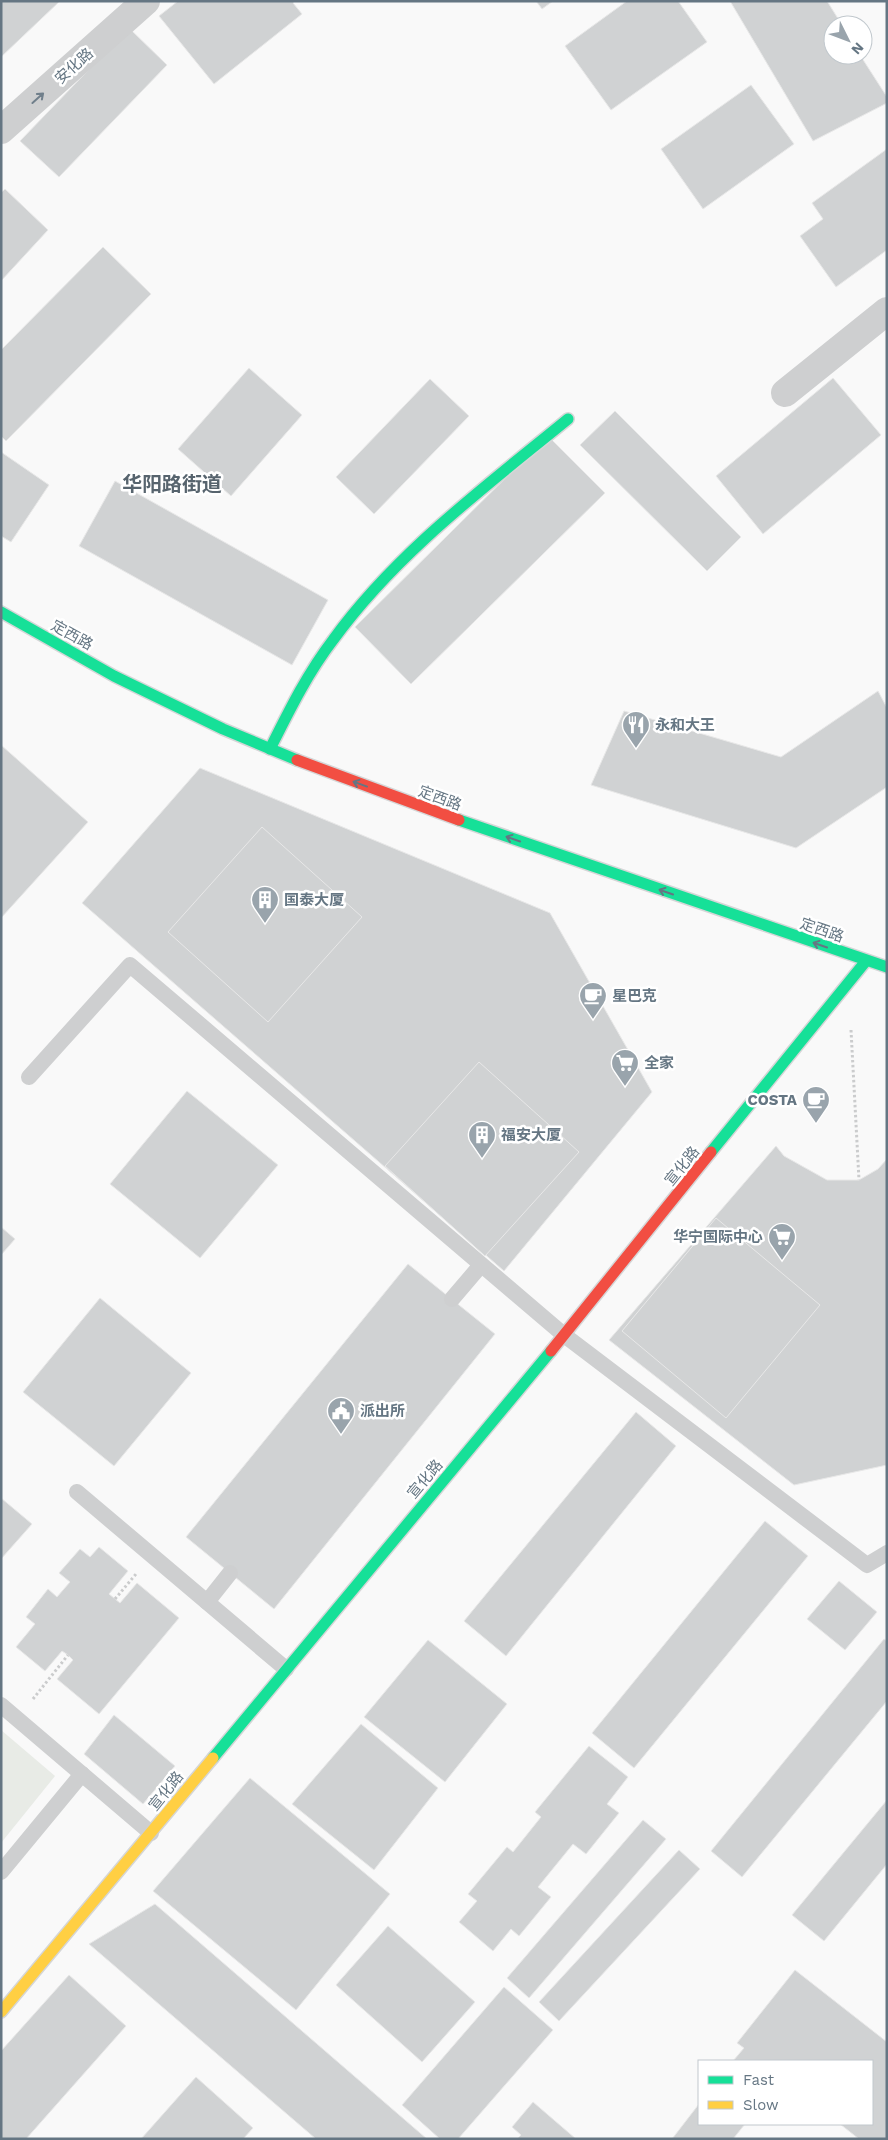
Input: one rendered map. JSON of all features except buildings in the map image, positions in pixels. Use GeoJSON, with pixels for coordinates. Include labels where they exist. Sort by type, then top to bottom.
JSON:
{"type":"FeatureCollection","features":[{"type":"Feature","properties":{"kind":"street","name":"安化路"},"geometry":{"type":"LineString","coordinates":[[1,130],[146,1]]}},
{"type":"Feature","properties":{"kind":"street"},"geometry":{"type":"LineString","coordinates":[[785,393],[887,312]]}},
{"type":"Feature","properties":{"kind":"street"},"geometry":{"type":"LineString","coordinates":[[270,749],[307,678],[371,594],[420,545],[481,491],[568,419]]}},
{"type":"Feature","properties":{"kind":"street","name":"定西路"},"geometry":{"type":"LineString","coordinates":[[1,612],[114,676],[223,729],[270,749],[449,817],[887,967]]}},
{"type":"Feature","properties":{"kind":"street","name":"宣化路"},"geometry":{"type":"LineString","coordinates":[[1,2012],[564,1335],[866,960]]}},
{"type":"Feature","properties":{"kind":"lane"},"geometry":{"type":"LineString","coordinates":[[29,1077],[130,965],[564,1335],[867,1565],[887,1553]]}},
{"type":"Feature","properties":{"kind":"lane"},"geometry":{"type":"LineString","coordinates":[[452,1299],[481,1265]]}},
{"type":"Feature","properties":{"kind":"lane"},"geometry":{"type":"LineString","coordinates":[[77,1492],[286,1669]]}},
{"type":"Feature","properties":{"kind":"lane"},"geometry":{"type":"LineString","coordinates":[[207,1602],[230,1573]]}},
{"type":"Feature","properties":{"kind":"lane"},"geometry":{"type":"LineString","coordinates":[[1,1706],[151,1833]]}},
{"type":"Feature","properties":{"kind":"lane"},"geometry":{"type":"LineString","coordinates":[[1,1872],[82,1774]]}},
{"type":"Feature","properties":{"kind":"path"},"geometry":{"type":"LineString","coordinates":[[851,1028],[859,1180]]}},
{"type":"Feature","properties":{"kind":"path"},"geometry":{"type":"LineString","coordinates":[[115,1599],[151,1555]]}},
{"type":"Feature","properties":{"kind":"path"},"geometry":{"type":"LineString","coordinates":[[17,1719],[68,1655]]}},
{"type":"Feature","properties":{"kind":"shaded area"},"geometry":{"type":"Polygon","coordinates":[[[1,1730],[55,1776],[1,1843],[1,1730]]]}},
{"type":"Feature","properties":{"kind":"traffic: fast"},"geometry":{"type":"LineString","coordinates":[[270,749],[315,666],[358,608],[385,578],[443,522],[568,419]]}},
{"type":"Feature","properties":{"kind":"traffic: fast"},"geometry":{"type":"LineString","coordinates":[[1,612],[114,676],[223,729],[297,760]]}},
{"type":"Feature","properties":{"kind":"traffic: fast"},"geometry":{"type":"LineString","coordinates":[[459,820],[887,967]]}},
{"type":"Feature","properties":{"kind":"traffic: fast"},"geometry":{"type":"LineString","coordinates":[[711,1152],[866,961]]}},
{"type":"Feature","properties":{"kind":"traffic: fast"},"geometry":{"type":"LineString","coordinates":[[213,1758],[551,1351]]}},
{"type":"Feature","properties":{"kind":"traffic: slow"},"geometry":{"type":"LineString","coordinates":[[1,2012],[213,1758]]}},
{"type":"Feature","properties":{"kind":"traffic: jam"},"geometry":{"type":"LineString","coordinates":[[297,760],[459,820]]}},
{"type":"Feature","properties":{"kind":"traffic: jam"},"geometry":{"type":"LineString","coordinates":[[551,1351],[711,1152]]}},
{"type":"Feature","properties":{"kind":"place","name":"永和大王"},"geometry":{"type":"Point","coordinates":[636,749]}},
{"type":"Feature","properties":{"kind":"place","name":"国泰大厦"},"geometry":{"type":"Point","coordinates":[265,924]}},
{"type":"Feature","properties":{"kind":"place","name":"星巴克"},"geometry":{"type":"Point","coordinates":[593,1020]}},
{"type":"Feature","properties":{"kind":"place","name":"全家"},"geometry":{"type":"Point","coordinates":[625,1087]}},
{"type":"Feature","properties":{"kind":"place","name":"COSTA"},"geometry":{"type":"Point","coordinates":[816,1124]}},
{"type":"Feature","properties":{"kind":"place","name":"福安大厦"},"geometry":{"type":"Point","coordinates":[482,1159]}},
{"type":"Feature","properties":{"kind":"place","name":"华宁国际中心"},"geometry":{"type":"Point","coordinates":[782,1261]}},
{"type":"Feature","properties":{"kind":"place","name":"派出所"},"geometry":{"type":"Point","coordinates":[341,1435]}},
{"type":"Feature","properties":{"kind":"district","name":"华阳路街道"},"geometry":{"type":"Point","coordinates":[172,484]}}]}
